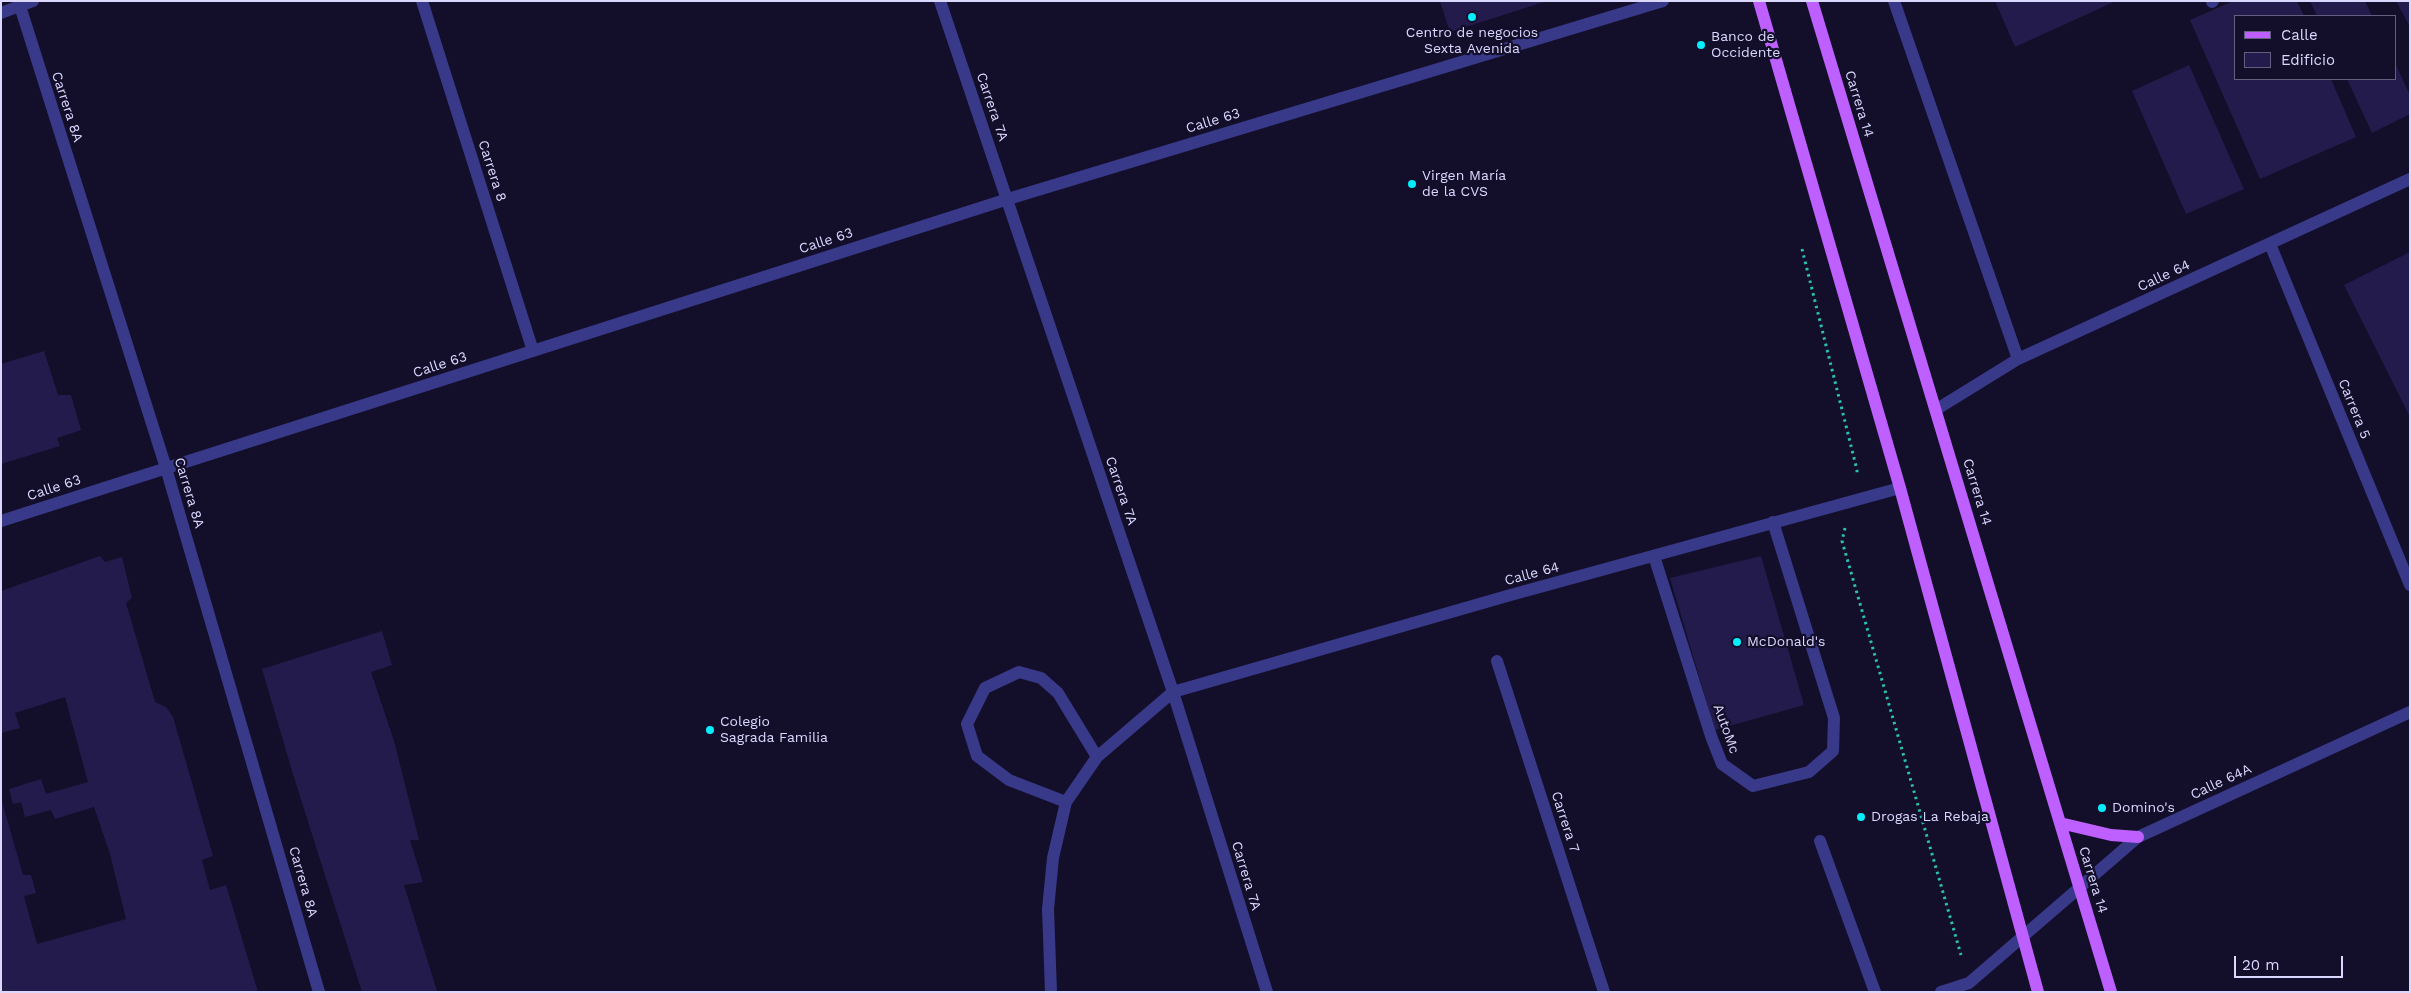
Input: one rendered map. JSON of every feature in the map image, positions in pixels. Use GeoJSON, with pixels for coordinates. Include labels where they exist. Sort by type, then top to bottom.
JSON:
{"type":"FeatureCollection","features":[{"type":"Feature","properties":{"kind":"main road"},"geometry":{"type":"LineString","coordinates":[[1759,1],[1900,488],[2038,992]]}},
{"type":"Feature","properties":{"kind":"main road","name":"Carrera 14"},"geometry":{"type":"LineString","coordinates":[[1812,1],[1937,409],[2111,992]]}},
{"type":"Feature","properties":{"kind":"main road"},"geometry":{"type":"LineString","coordinates":[[2060,823],[2111,835],[2138,837]]}},
{"type":"Feature","properties":{"kind":"street"},"geometry":{"type":"LineString","coordinates":[[1,12],[33,1]]}},
{"type":"Feature","properties":{"kind":"street","name":"Carrera 8"},"geometry":{"type":"LineString","coordinates":[[422,1],[533,351]]}},
{"type":"Feature","properties":{"kind":"street","name":"Carrera 7A"},"geometry":{"type":"LineString","coordinates":[[940,1],[1173,692],[1267,992]]}},
{"type":"Feature","properties":{"kind":"street","name":"Calle 63"},"geometry":{"type":"LineString","coordinates":[[1,521],[1008,199],[1663,1]]}},
{"type":"Feature","properties":{"kind":"street"},"geometry":{"type":"LineString","coordinates":[[1894,1],[2018,359]]}},
{"type":"Feature","properties":{"kind":"street","name":"Carrera 8A"},"geometry":{"type":"LineString","coordinates":[[20,6],[166,468],[319,992]]}},
{"type":"Feature","properties":{"kind":"street","name":"Calle 64"},"geometry":{"type":"LineString","coordinates":[[1937,409],[2018,359],[2410,179]]}},
{"type":"Feature","properties":{"kind":"street","name":"Carrera 5"},"geometry":{"type":"LineString","coordinates":[[2270,244],[2410,585]]}},
{"type":"Feature","properties":{"kind":"street","name":"Calle 64"},"geometry":{"type":"LineString","coordinates":[[1173,692],[1773,522],[1900,488]]}},
{"type":"Feature","properties":{"kind":"street","name":"AutoMc"},"geometry":{"type":"LineString","coordinates":[[1654,556],[1711,736],[1722,764],[1753,786],[1809,772],[1833,751],[1834,718],[1773,522]]}},
{"type":"Feature","properties":{"kind":"street","name":"Carrera 7"},"geometry":{"type":"LineString","coordinates":[[1497,661],[1604,992]]}},
{"type":"Feature","properties":{"kind":"street"},"geometry":{"type":"LineString","coordinates":[[1066,802],[1009,780],[976,756],[967,724],[985,688],[1019,672],[1041,678],[1058,693],[1097,757]]}},
{"type":"Feature","properties":{"kind":"street"},"geometry":{"type":"LineString","coordinates":[[1051,992],[1048,909],[1053,858],[1066,802],[1097,757],[1173,692]]}},
{"type":"Feature","properties":{"kind":"street","name":"Calle 64A"},"geometry":{"type":"LineString","coordinates":[[1941,992],[1969,983],[2138,837],[2410,712]]}},
{"type":"Feature","properties":{"kind":"street"},"geometry":{"type":"LineString","coordinates":[[1820,841],[1875,992]]}},
{"type":"Feature","properties":{"kind":"building","name":"Centro de negocios Sexta Avenida"},"geometry":{"type":"Polygon","coordinates":[[[1440,1],[1544,1],[1544,2],[1450,32],[1440,1]]]}},
{"type":"Feature","properties":{"kind":"building"},"geometry":{"type":"Polygon","coordinates":[[[1995,1],[2116,1],[2015,47],[1995,1]]]}},
{"type":"Feature","properties":{"kind":"building"},"geometry":{"type":"Polygon","coordinates":[[[2233,1],[2297,1],[2304,15],[2234,15],[2234,80],[2331,80],[2356,137],[2260,179],[2190,20],[2233,1]]]}},
{"type":"Feature","properties":{"kind":"building"},"geometry":{"type":"Polygon","coordinates":[[[2310,1],[2365,1],[2372,15],[2317,15],[2310,1]]]}},
{"type":"Feature","properties":{"kind":"building"},"geometry":{"type":"Polygon","coordinates":[[[2396,1],[2410,1],[2410,27],[2396,1]]]}},
{"type":"Feature","properties":{"kind":"building"},"geometry":{"type":"Polygon","coordinates":[[[2189,65],[2244,189],[2186,214],[2132,91],[2189,65]]]}},
{"type":"Feature","properties":{"kind":"building"},"geometry":{"type":"Polygon","coordinates":[[[2396,65],[2410,95],[2410,114],[2372,133],[2347,80],[2396,80],[2396,65]]]}},
{"type":"Feature","properties":{"kind":"building"},"geometry":{"type":"Polygon","coordinates":[[[2410,252],[2410,417],[2344,285],[2410,252]]]}},
{"type":"Feature","properties":{"kind":"building"},"geometry":{"type":"Polygon","coordinates":[[[44,351],[58,395],[71,395],[81,430],[57,438],[60,446],[1,464],[1,364],[44,351]]]}},
{"type":"Feature","properties":{"kind":"building"},"geometry":{"type":"Polygon","coordinates":[[[100,556],[105,562],[122,557],[132,598],[126,603],[155,702],[166,707],[173,717],[213,856],[202,860],[210,890],[226,885],[258,992],[1,992],[1,798],[23,875],[31,875],[36,893],[24,896],[37,944],[126,919],[110,854],[94,807],[55,819],[51,810],[25,817],[21,802],[13,804],[9,789],[41,779],[46,794],[88,782],[65,697],[15,713],[20,728],[1,733],[1,591],[100,556]]]}},
{"type":"Feature","properties":{"kind":"building","name":"McDonald's"},"geometry":{"type":"Polygon","coordinates":[[[1761,556],[1804,705],[1715,730],[1670,578],[1761,556]]]}},
{"type":"Feature","properties":{"kind":"building"},"geometry":{"type":"Polygon","coordinates":[[[382,631],[392,665],[371,672],[394,741],[419,840],[410,840],[423,882],[404,885],[436,992],[362,992],[292,771],[262,669],[382,631]]]}},
{"type":"Feature","properties":{"kind":"place","name":"Centro de negocios Sexta Avenida"},"geometry":{"type":"Point","coordinates":[1472,17]}},
{"type":"Feature","properties":{"kind":"place","name":"Banco de Occidente"},"geometry":{"type":"Point","coordinates":[1701,45]}},
{"type":"Feature","properties":{"kind":"place","name":"Virgen María de la CVS"},"geometry":{"type":"Point","coordinates":[1412,184]}},
{"type":"Feature","properties":{"kind":"place","name":"McDonald's"},"geometry":{"type":"Point","coordinates":[1737,642]}},
{"type":"Feature","properties":{"kind":"place","name":"Colegio Sagrada Familia"},"geometry":{"type":"Point","coordinates":[710,730]}},
{"type":"Feature","properties":{"kind":"place","name":"Domino's"},"geometry":{"type":"Point","coordinates":[2102,808]}},
{"type":"Feature","properties":{"kind":"place","name":"Drogas La Rebaja"},"geometry":{"type":"Point","coordinates":[1861,817]}}]}
